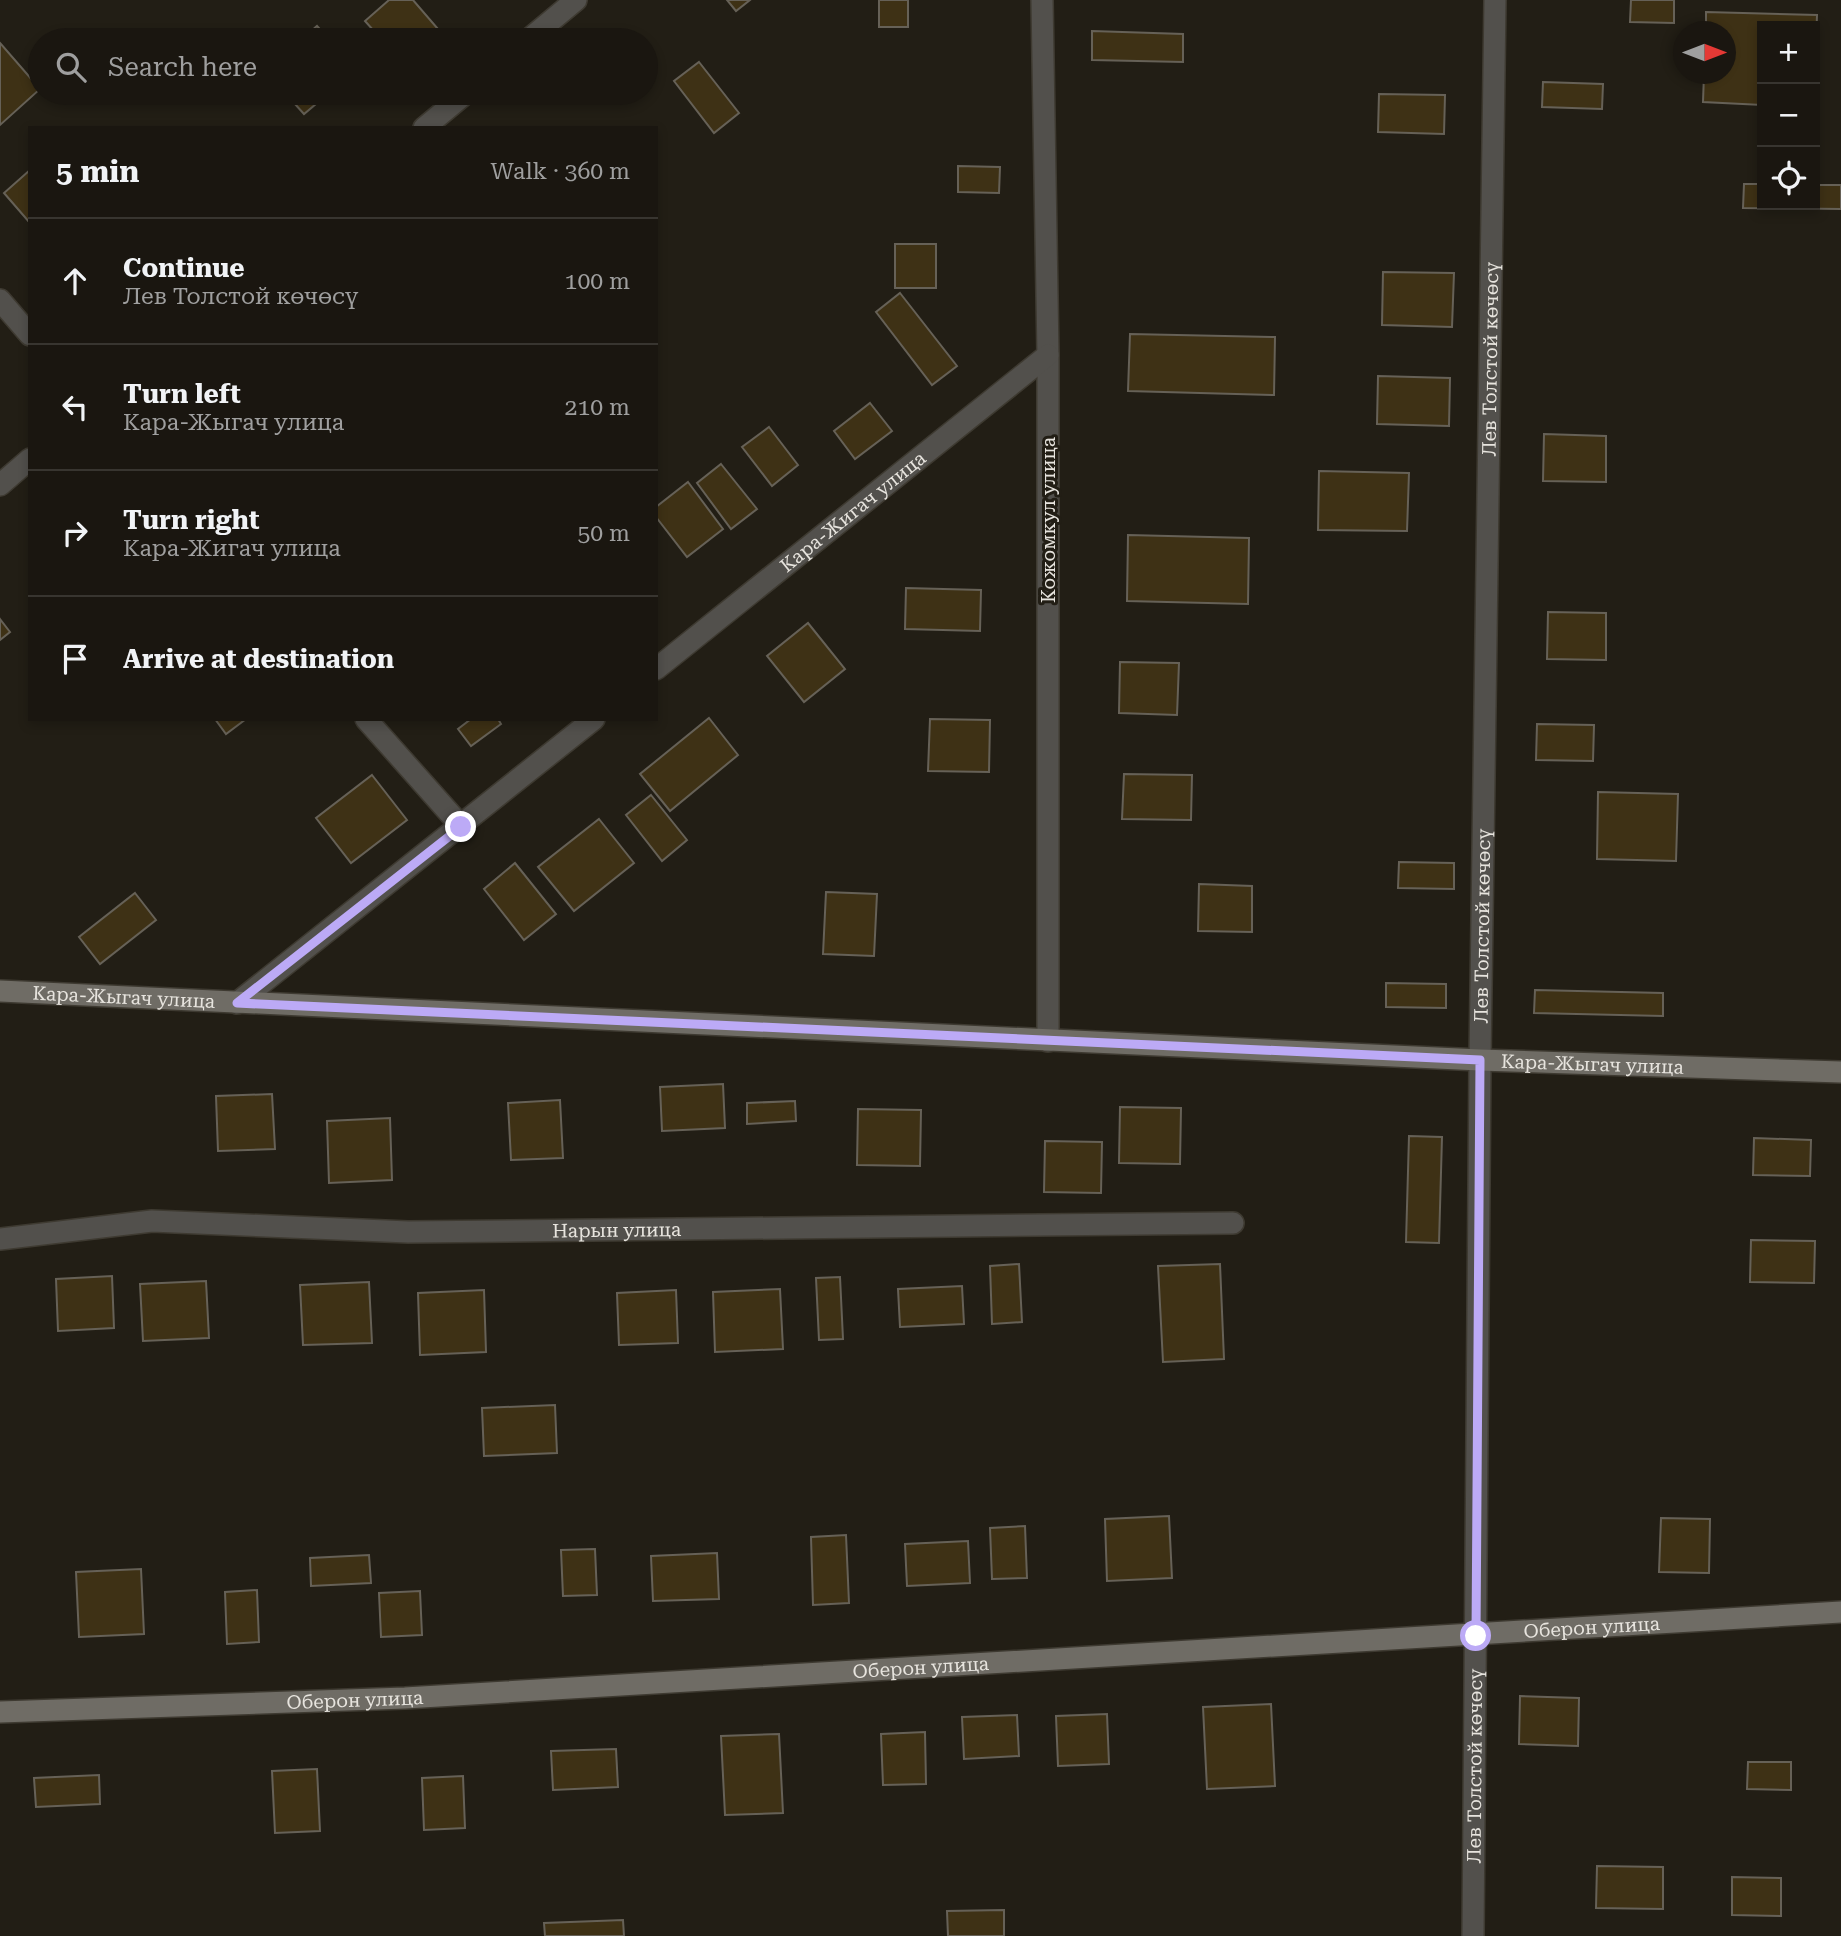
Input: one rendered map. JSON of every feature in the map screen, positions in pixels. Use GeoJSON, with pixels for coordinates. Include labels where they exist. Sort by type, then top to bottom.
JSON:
{"type":"FeatureCollection","features":[{"type":"Feature","properties":{"kind":"street"},"geometry":{"type":"LineString","coordinates":[[542,28],[576,0]]}},
{"type":"Feature","properties":{"kind":"street","name":"Кожомкул улица"},"geometry":{"type":"LineString","coordinates":[[1042,0],[1048,355],[1048,1041]]}},
{"type":"Feature","properties":{"kind":"street","name":"Лев Толстой көчөсү"},"geometry":{"type":"LineString","coordinates":[[1473,1936],[1480,1060],[1495,0]]}},
{"type":"Feature","properties":{"kind":"street"},"geometry":{"type":"LineString","coordinates":[[426,126],[452,105]]}},
{"type":"Feature","properties":{"kind":"street"},"geometry":{"type":"LineString","coordinates":[[0,300],[28,333]]}},
{"type":"Feature","properties":{"kind":"street","name":"Кара-Жигач улица"},"geometry":{"type":"LineString","coordinates":[[658,667],[1048,355]]}},
{"type":"Feature","properties":{"kind":"street"},"geometry":{"type":"LineString","coordinates":[[0,485],[28,461]]}},
{"type":"Feature","properties":{"kind":"street"},"geometry":{"type":"LineString","coordinates":[[368,721],[461,827]]}},
{"type":"Feature","properties":{"kind":"street"},"geometry":{"type":"LineString","coordinates":[[237,1003],[592,721]]}},
{"type":"Feature","properties":{"kind":"street","name":"Кара-Жыгач улица"},"geometry":{"type":"LineString","coordinates":[[0,991],[1048,1041],[1480,1060],[1841,1072]]}},
{"type":"Feature","properties":{"kind":"street","name":"Нарын улица"},"geometry":{"type":"LineString","coordinates":[[0,1239],[152,1222],[408,1231],[1233,1223]]}},
{"type":"Feature","properties":{"kind":"street","name":"Оберон улица"},"geometry":{"type":"LineString","coordinates":[[0,1712],[433,1697],[1841,1612]]}},
{"type":"Feature","properties":{"kind":"building"},"geometry":{"type":"Polygon","coordinates":[[[389,0],[413,0],[437,28],[371,28],[365,21],[389,0]]]}},
{"type":"Feature","properties":{"kind":"building"},"geometry":{"type":"Polygon","coordinates":[[[727,0],[750,0],[736,11],[727,0]]]}},
{"type":"Feature","properties":{"kind":"building"},"geometry":{"type":"Polygon","coordinates":[[[879,0],[908,0],[908,27],[879,27],[879,0]]]}},
{"type":"Feature","properties":{"kind":"building"},"geometry":{"type":"Polygon","coordinates":[[[1631,0],[1674,0],[1673,23],[1630,22],[1631,0]]]}},
{"type":"Feature","properties":{"kind":"building"},"geometry":{"type":"Polygon","coordinates":[[[1706,12],[1817,15],[1817,21],[1757,21],[1757,105],[1703,102],[1704,84],[1736,84],[1736,21],[1706,21],[1706,12]]]}},
{"type":"Feature","properties":{"kind":"building"},"geometry":{"type":"Polygon","coordinates":[[[1092,31],[1183,34],[1183,62],[1092,60],[1092,31]]]}},
{"type":"Feature","properties":{"kind":"building"},"geometry":{"type":"Polygon","coordinates":[[[0,43],[28,75],[28,100],[0,125],[0,43]]]}},
{"type":"Feature","properties":{"kind":"building"},"geometry":{"type":"Polygon","coordinates":[[[699,62],[739,113],[714,133],[674,81],[699,62]]]}},
{"type":"Feature","properties":{"kind":"building"},"geometry":{"type":"Polygon","coordinates":[[[1543,82],[1603,84],[1602,109],[1542,107],[1543,82]]]}},
{"type":"Feature","properties":{"kind":"building"},"geometry":{"type":"Polygon","coordinates":[[[1379,94],[1445,95],[1444,134],[1378,132],[1379,94]]]}},
{"type":"Feature","properties":{"kind":"building"},"geometry":{"type":"Polygon","coordinates":[[[296,105],[315,105],[304,114],[296,105]]]}},
{"type":"Feature","properties":{"kind":"building"},"geometry":{"type":"Polygon","coordinates":[[[958,166],[1000,167],[999,193],[958,192],[958,166]]]}},
{"type":"Feature","properties":{"kind":"building"},"geometry":{"type":"Polygon","coordinates":[[[28,172],[28,221],[4,193],[28,172]]]}},
{"type":"Feature","properties":{"kind":"building"},"geometry":{"type":"Polygon","coordinates":[[[1744,184],[1757,184],[1757,208],[1743,208],[1744,184]]]}},
{"type":"Feature","properties":{"kind":"building"},"geometry":{"type":"Polygon","coordinates":[[[1820,185],[1841,185],[1841,209],[1820,209],[1820,185]]]}},
{"type":"Feature","properties":{"kind":"building"},"geometry":{"type":"Polygon","coordinates":[[[895,244],[936,244],[936,288],[895,288],[895,244]]]}},
{"type":"Feature","properties":{"kind":"building"},"geometry":{"type":"Polygon","coordinates":[[[1383,272],[1454,273],[1452,327],[1382,325],[1383,272]]]}},
{"type":"Feature","properties":{"kind":"building"},"geometry":{"type":"Polygon","coordinates":[[[900,293],[957,366],[932,385],[876,312],[900,293]]]}},
{"type":"Feature","properties":{"kind":"building"},"geometry":{"type":"Polygon","coordinates":[[[1130,334],[1275,337],[1274,395],[1128,391],[1130,334]]]}},
{"type":"Feature","properties":{"kind":"building"},"geometry":{"type":"Polygon","coordinates":[[[1378,376],[1450,378],[1449,426],[1377,424],[1378,376]]]}},
{"type":"Feature","properties":{"kind":"building"},"geometry":{"type":"Polygon","coordinates":[[[870,403],[892,431],[855,459],[834,431],[870,403]]]}},
{"type":"Feature","properties":{"kind":"building"},"geometry":{"type":"Polygon","coordinates":[[[769,427],[798,465],[772,486],[742,447],[769,427]]]}},
{"type":"Feature","properties":{"kind":"building"},"geometry":{"type":"Polygon","coordinates":[[[1544,434],[1606,436],[1606,482],[1543,481],[1544,434]]]}},
{"type":"Feature","properties":{"kind":"building"},"geometry":{"type":"Polygon","coordinates":[[[721,464],[757,509],[731,529],[697,483],[721,464]]]}},
{"type":"Feature","properties":{"kind":"building"},"geometry":{"type":"Polygon","coordinates":[[[1319,471],[1409,473],[1407,531],[1318,530],[1319,471]]]}},
{"type":"Feature","properties":{"kind":"building"},"geometry":{"type":"Polygon","coordinates":[[[688,482],[723,529],[687,557],[658,520],[658,505],[688,482]]]}},
{"type":"Feature","properties":{"kind":"building"},"geometry":{"type":"Polygon","coordinates":[[[1128,535],[1249,538],[1248,604],[1127,601],[1128,535]]]}},
{"type":"Feature","properties":{"kind":"building"},"geometry":{"type":"Polygon","coordinates":[[[906,588],[981,590],[980,631],[905,629],[906,588]]]}},
{"type":"Feature","properties":{"kind":"building"},"geometry":{"type":"Polygon","coordinates":[[[1548,612],[1606,613],[1606,660],[1547,659],[1548,612]]]}},
{"type":"Feature","properties":{"kind":"building"},"geometry":{"type":"Polygon","coordinates":[[[0,619],[10,632],[0,640],[0,619]]]}},
{"type":"Feature","properties":{"kind":"building"},"geometry":{"type":"Polygon","coordinates":[[[808,623],[845,669],[804,702],[767,656],[808,623]]]}},
{"type":"Feature","properties":{"kind":"building"},"geometry":{"type":"Polygon","coordinates":[[[1120,662],[1179,663],[1177,715],[1119,713],[1120,662]]]}},
{"type":"Feature","properties":{"kind":"building"},"geometry":{"type":"Polygon","coordinates":[[[709,718],[738,755],[670,811],[640,774],[709,718]]]}},
{"type":"Feature","properties":{"kind":"building"},"geometry":{"type":"Polygon","coordinates":[[[930,719],[990,720],[989,772],[928,771],[930,719]]]}},
{"type":"Feature","properties":{"kind":"building"},"geometry":{"type":"Polygon","coordinates":[[[216,721],[243,721],[226,734],[216,721]]]}},
{"type":"Feature","properties":{"kind":"building"},"geometry":{"type":"Polygon","coordinates":[[[468,721],[499,721],[501,724],[471,746],[458,729],[468,721]]]}},
{"type":"Feature","properties":{"kind":"building"},"geometry":{"type":"Polygon","coordinates":[[[1537,724],[1594,725],[1593,761],[1536,760],[1537,724]]]}},
{"type":"Feature","properties":{"kind":"building"},"geometry":{"type":"Polygon","coordinates":[[[1124,774],[1192,775],[1191,820],[1122,819],[1124,774]]]}},
{"type":"Feature","properties":{"kind":"building"},"geometry":{"type":"Polygon","coordinates":[[[372,775],[407,820],[351,863],[316,818],[372,775]]]}},
{"type":"Feature","properties":{"kind":"building"},"geometry":{"type":"Polygon","coordinates":[[[1598,792],[1678,794],[1676,861],[1597,859],[1598,792]]]}},
{"type":"Feature","properties":{"kind":"building"},"geometry":{"type":"Polygon","coordinates":[[[651,795],[687,840],[662,861],[626,815],[651,795]]]}},
{"type":"Feature","properties":{"kind":"building"},"geometry":{"type":"Polygon","coordinates":[[[599,819],[634,863],[574,911],[538,867],[599,819]]]}},
{"type":"Feature","properties":{"kind":"building"},"geometry":{"type":"Polygon","coordinates":[[[1399,862],[1454,863],[1454,889],[1398,888],[1399,862]]]}},
{"type":"Feature","properties":{"kind":"building"},"geometry":{"type":"Polygon","coordinates":[[[515,863],[556,914],[524,940],[484,889],[515,863]]]}},
{"type":"Feature","properties":{"kind":"building"},"geometry":{"type":"Polygon","coordinates":[[[1199,884],[1252,886],[1252,932],[1198,931],[1199,884]]]}},
{"type":"Feature","properties":{"kind":"building"},"geometry":{"type":"Polygon","coordinates":[[[826,892],[877,894],[874,956],[823,954],[826,892]]]}},
{"type":"Feature","properties":{"kind":"building"},"geometry":{"type":"Polygon","coordinates":[[[135,893],[156,920],[100,964],[79,937],[135,893]]]}},
{"type":"Feature","properties":{"kind":"building"},"geometry":{"type":"Polygon","coordinates":[[[1386,983],[1446,984],[1446,1008],[1386,1007],[1386,983]]]}},
{"type":"Feature","properties":{"kind":"building"},"geometry":{"type":"Polygon","coordinates":[[[1535,990],[1663,993],[1663,1016],[1534,1013],[1535,990]]]}},
{"type":"Feature","properties":{"kind":"building"},"geometry":{"type":"Polygon","coordinates":[[[723,1084],[725,1128],[662,1131],[660,1087],[723,1084]]]}},
{"type":"Feature","properties":{"kind":"building"},"geometry":{"type":"Polygon","coordinates":[[[272,1094],[275,1149],[218,1151],[216,1096],[272,1094]]]}},
{"type":"Feature","properties":{"kind":"building"},"geometry":{"type":"Polygon","coordinates":[[[560,1100],[563,1158],[511,1160],[508,1103],[560,1100]]]}},
{"type":"Feature","properties":{"kind":"building"},"geometry":{"type":"Polygon","coordinates":[[[795,1101],[796,1121],[747,1124],[747,1103],[795,1101]]]}},
{"type":"Feature","properties":{"kind":"building"},"geometry":{"type":"Polygon","coordinates":[[[1120,1107],[1181,1108],[1180,1164],[1119,1163],[1120,1107]]]}},
{"type":"Feature","properties":{"kind":"building"},"geometry":{"type":"Polygon","coordinates":[[[858,1109],[921,1110],[920,1166],[857,1165],[858,1109]]]}},
{"type":"Feature","properties":{"kind":"building"},"geometry":{"type":"Polygon","coordinates":[[[390,1118],[392,1180],[329,1183],[327,1121],[390,1118]]]}},
{"type":"Feature","properties":{"kind":"building"},"geometry":{"type":"Polygon","coordinates":[[[1409,1136],[1442,1137],[1439,1243],[1406,1242],[1409,1136]]]}},
{"type":"Feature","properties":{"kind":"building"},"geometry":{"type":"Polygon","coordinates":[[[1754,1138],[1811,1140],[1810,1176],[1753,1175],[1754,1138]]]}},
{"type":"Feature","properties":{"kind":"building"},"geometry":{"type":"Polygon","coordinates":[[[1045,1141],[1102,1142],[1101,1193],[1044,1192],[1045,1141]]]}},
{"type":"Feature","properties":{"kind":"building"},"geometry":{"type":"Polygon","coordinates":[[[1751,1240],[1815,1241],[1814,1283],[1750,1282],[1751,1240]]]}},
{"type":"Feature","properties":{"kind":"building"},"geometry":{"type":"Polygon","coordinates":[[[1019,1264],[1022,1322],[992,1324],[990,1266],[1019,1264]]]}},
{"type":"Feature","properties":{"kind":"building"},"geometry":{"type":"Polygon","coordinates":[[[1220,1264],[1224,1359],[1163,1362],[1158,1266],[1220,1264]]]}},
{"type":"Feature","properties":{"kind":"building"},"geometry":{"type":"Polygon","coordinates":[[[112,1276],[114,1328],[58,1331],[56,1279],[112,1276]]]}},
{"type":"Feature","properties":{"kind":"building"},"geometry":{"type":"Polygon","coordinates":[[[840,1277],[843,1339],[819,1340],[816,1278],[840,1277]]]}},
{"type":"Feature","properties":{"kind":"building"},"geometry":{"type":"Polygon","coordinates":[[[206,1281],[209,1338],[143,1341],[140,1284],[206,1281]]]}},
{"type":"Feature","properties":{"kind":"building"},"geometry":{"type":"Polygon","coordinates":[[[369,1282],[372,1343],[303,1345],[300,1285],[369,1282]]]}},
{"type":"Feature","properties":{"kind":"building"},"geometry":{"type":"Polygon","coordinates":[[[962,1286],[964,1324],[900,1327],[898,1289],[962,1286]]]}},
{"type":"Feature","properties":{"kind":"building"},"geometry":{"type":"Polygon","coordinates":[[[780,1289],[783,1349],[715,1352],[713,1292],[780,1289]]]}},
{"type":"Feature","properties":{"kind":"building"},"geometry":{"type":"Polygon","coordinates":[[[484,1290],[486,1352],[420,1355],[418,1293],[484,1290]]]}},
{"type":"Feature","properties":{"kind":"building"},"geometry":{"type":"Polygon","coordinates":[[[676,1290],[678,1343],[619,1345],[617,1293],[676,1290]]]}},
{"type":"Feature","properties":{"kind":"building"},"geometry":{"type":"Polygon","coordinates":[[[555,1405],[557,1453],[484,1456],[482,1408],[555,1405]]]}},
{"type":"Feature","properties":{"kind":"building"},"geometry":{"type":"Polygon","coordinates":[[[1169,1516],[1172,1578],[1107,1581],[1105,1519],[1169,1516]]]}},
{"type":"Feature","properties":{"kind":"building"},"geometry":{"type":"Polygon","coordinates":[[[1661,1518],[1710,1519],[1709,1573],[1659,1572],[1661,1518]]]}},
{"type":"Feature","properties":{"kind":"building"},"geometry":{"type":"Polygon","coordinates":[[[1025,1526],[1027,1578],[992,1579],[990,1528],[1025,1526]]]}},
{"type":"Feature","properties":{"kind":"building"},"geometry":{"type":"Polygon","coordinates":[[[846,1535],[849,1603],[813,1605],[811,1537],[846,1535]]]}},
{"type":"Feature","properties":{"kind":"building"},"geometry":{"type":"Polygon","coordinates":[[[968,1541],[970,1583],[907,1586],[905,1544],[968,1541]]]}},
{"type":"Feature","properties":{"kind":"building"},"geometry":{"type":"Polygon","coordinates":[[[595,1549],[597,1595],[563,1596],[561,1550],[595,1549]]]}},
{"type":"Feature","properties":{"kind":"building"},"geometry":{"type":"Polygon","coordinates":[[[717,1553],[719,1599],[653,1601],[651,1556],[717,1553]]]}},
{"type":"Feature","properties":{"kind":"building"},"geometry":{"type":"Polygon","coordinates":[[[369,1555],[371,1583],[311,1586],[310,1558],[369,1555]]]}},
{"type":"Feature","properties":{"kind":"building"},"geometry":{"type":"Polygon","coordinates":[[[141,1569],[144,1634],[79,1637],[76,1572],[141,1569]]]}},
{"type":"Feature","properties":{"kind":"building"},"geometry":{"type":"Polygon","coordinates":[[[257,1590],[259,1642],[227,1644],[225,1592],[257,1590]]]}},
{"type":"Feature","properties":{"kind":"building"},"geometry":{"type":"Polygon","coordinates":[[[420,1591],[422,1635],[381,1637],[379,1593],[420,1591]]]}},
{"type":"Feature","properties":{"kind":"building"},"geometry":{"type":"Polygon","coordinates":[[[1520,1696],[1579,1698],[1578,1746],[1519,1744],[1520,1696]]]}},
{"type":"Feature","properties":{"kind":"building"},"geometry":{"type":"Polygon","coordinates":[[[1271,1704],[1275,1786],[1207,1789],[1203,1707],[1271,1704]]]}},
{"type":"Feature","properties":{"kind":"building"},"geometry":{"type":"Polygon","coordinates":[[[1107,1714],[1109,1764],[1058,1766],[1056,1716],[1107,1714]]]}},
{"type":"Feature","properties":{"kind":"building"},"geometry":{"type":"Polygon","coordinates":[[[1017,1715],[1019,1756],[964,1759],[962,1717],[1017,1715]]]}},
{"type":"Feature","properties":{"kind":"building"},"geometry":{"type":"Polygon","coordinates":[[[925,1732],[926,1784],[883,1785],[881,1734],[925,1732]]]}},
{"type":"Feature","properties":{"kind":"building"},"geometry":{"type":"Polygon","coordinates":[[[779,1734],[783,1813],[725,1815],[721,1736],[779,1734]]]}},
{"type":"Feature","properties":{"kind":"building"},"geometry":{"type":"Polygon","coordinates":[[[616,1749],[618,1787],[553,1790],[551,1751],[616,1749]]]}},
{"type":"Feature","properties":{"kind":"building"},"geometry":{"type":"Polygon","coordinates":[[[1748,1762],[1791,1762],[1791,1790],[1747,1789],[1748,1762]]]}},
{"type":"Feature","properties":{"kind":"building"},"geometry":{"type":"Polygon","coordinates":[[[317,1769],[320,1831],[275,1833],[272,1771],[317,1769]]]}},
{"type":"Feature","properties":{"kind":"building"},"geometry":{"type":"Polygon","coordinates":[[[99,1775],[100,1804],[36,1807],[34,1778],[99,1775]]]}},
{"type":"Feature","properties":{"kind":"building"},"geometry":{"type":"Polygon","coordinates":[[[463,1776],[465,1828],[424,1830],[422,1778],[463,1776]]]}},
{"type":"Feature","properties":{"kind":"building"},"geometry":{"type":"Polygon","coordinates":[[[1597,1866],[1663,1867],[1663,1909],[1596,1908],[1597,1866]]]}},
{"type":"Feature","properties":{"kind":"building"},"geometry":{"type":"Polygon","coordinates":[[[1732,1877],[1781,1878],[1781,1916],[1732,1915],[1732,1877]]]}},
{"type":"Feature","properties":{"kind":"building"},"geometry":{"type":"Polygon","coordinates":[[[1004,1910],[1004,1936],[948,1936],[947,1911],[1004,1910]]]}},
{"type":"Feature","properties":{"kind":"building"},"geometry":{"type":"Polygon","coordinates":[[[623,1920],[624,1936],[545,1936],[544,1923],[623,1920]]]}},
{"type":"Feature","properties":{"kind":"route"},"geometry":{"type":"LineString","coordinates":[[461,827],[237,1003],[1480,1060],[1476,1636]]}}]}
